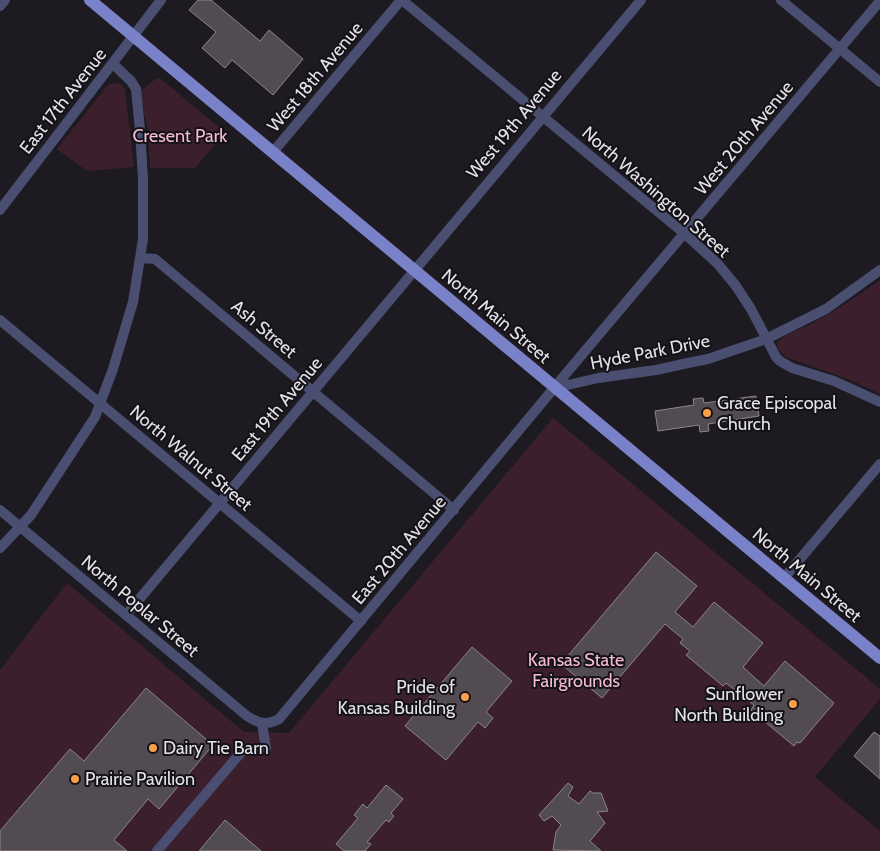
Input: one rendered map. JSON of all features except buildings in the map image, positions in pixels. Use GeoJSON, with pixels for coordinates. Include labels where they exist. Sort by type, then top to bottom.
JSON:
{"type":"FeatureCollection","features":[{"type":"Feature","properties":{"kind":"main road","name":"North Main Street"},"geometry":{"type":"LineString","coordinates":[[90,0],[880,657]]}},
{"type":"Feature","properties":{"kind":"street"},"geometry":{"type":"LineString","coordinates":[[0,6],[5,0]]}},
{"type":"Feature","properties":{"kind":"street","name":"East 17th Avenue"},"geometry":{"type":"LineString","coordinates":[[0,210],[161,0]]}},
{"type":"Feature","properties":{"kind":"street","name":"North Washington Street"},"geometry":{"type":"LineString","coordinates":[[401,0],[685,234],[718,264],[736,286],[751,309],[776,357],[786,365],[834,381],[880,402]]}},
{"type":"Feature","properties":{"kind":"street","name":"West 18th Avenue"},"geometry":{"type":"LineString","coordinates":[[273,152],[401,0]]}},
{"type":"Feature","properties":{"kind":"street","name":"West 19th Avenue"},"geometry":{"type":"LineString","coordinates":[[414,270],[640,0]]}},
{"type":"Feature","properties":{"kind":"street"},"geometry":{"type":"LineString","coordinates":[[781,0],[880,82]]}},
{"type":"Feature","properties":{"kind":"street","name":"West 20th Avenue"},"geometry":{"type":"LineString","coordinates":[[555,388],[880,1]]}},
{"type":"Feature","properties":{"kind":"street"},"geometry":{"type":"LineString","coordinates":[[0,548],[30,515],[95,416],[113,369],[131,310],[143,240],[143,180],[136,89],[131,80],[113,64]]}},
{"type":"Feature","properties":{"kind":"street"},"geometry":{"type":"LineString","coordinates":[[0,190],[9,198]]}},
{"type":"Feature","properties":{"kind":"street","name":"Ash Street"},"geometry":{"type":"LineString","coordinates":[[141,258],[155,259],[454,510]]}},
{"type":"Feature","properties":{"kind":"street","name":"East 19th Avenue"},"geometry":{"type":"LineString","coordinates":[[126,615],[414,270]]}},
{"type":"Feature","properties":{"kind":"street","name":"Hyde Park Drive"},"geometry":{"type":"LineString","coordinates":[[555,388],[598,378],[656,370],[695,362],[766,338],[826,309],[880,270]]}},
{"type":"Feature","properties":{"kind":"street","name":"North Walnut Street"},"geometry":{"type":"LineString","coordinates":[[0,320],[361,621]]}},
{"type":"Feature","properties":{"kind":"street","name":"East 20th Avenue"},"geometry":{"type":"LineString","coordinates":[[262,724],[270,724],[279,719],[555,388]]}},
{"type":"Feature","properties":{"kind":"street"},"geometry":{"type":"LineString","coordinates":[[784,578],[880,464]]}},
{"type":"Feature","properties":{"kind":"street","name":"North Poplar Street"},"geometry":{"type":"LineString","coordinates":[[0,510],[247,716],[262,724]]}},
{"type":"Feature","properties":{"kind":"street"},"geometry":{"type":"LineString","coordinates":[[262,724],[266,748]]}},
{"type":"Feature","properties":{"kind":"street"},"geometry":{"type":"LineString","coordinates":[[157,851],[243,750]]}},
{"type":"Feature","properties":{"kind":"green space","name":"Cresent Park"},"geometry":{"type":"Polygon","coordinates":[[[157,78],[225,132],[195,168],[150,168],[148,129],[139,92],[157,78]]]}},
{"type":"Feature","properties":{"kind":"green space","name":"Cresent Park"},"geometry":{"type":"Polygon","coordinates":[[[114,83],[121,84],[125,90],[134,167],[87,171],[57,149],[107,86],[114,83]]]}},
{"type":"Feature","properties":{"kind":"green space"},"geometry":{"type":"Polygon","coordinates":[[[880,280],[880,394],[851,380],[786,357],[778,349],[777,343],[784,337],[829,314],[880,280]]]}},
{"type":"Feature","properties":{"kind":"green space","name":"Kansas State Fairgrounds"},"geometry":{"type":"Polygon","coordinates":[[[553,418],[880,689],[880,699],[815,777],[880,831],[880,851],[0,851],[0,670],[67,583],[244,732],[289,733],[553,418]]]}},
{"type":"Feature","properties":{"kind":"place","name":"Grace Episcopal Church"},"geometry":{"type":"Point","coordinates":[707,413]}},
{"type":"Feature","properties":{"kind":"place","name":"Pride of Kansas Building"},"geometry":{"type":"Point","coordinates":[465,697]}},
{"type":"Feature","properties":{"kind":"place","name":"Sunflower North Building"},"geometry":{"type":"Point","coordinates":[793,704]}},
{"type":"Feature","properties":{"kind":"place","name":"Dairy Tie Barn"},"geometry":{"type":"Point","coordinates":[153,748]}},
{"type":"Feature","properties":{"kind":"place","name":"Prairie Pavilion"},"geometry":{"type":"Point","coordinates":[75,779]}}]}
